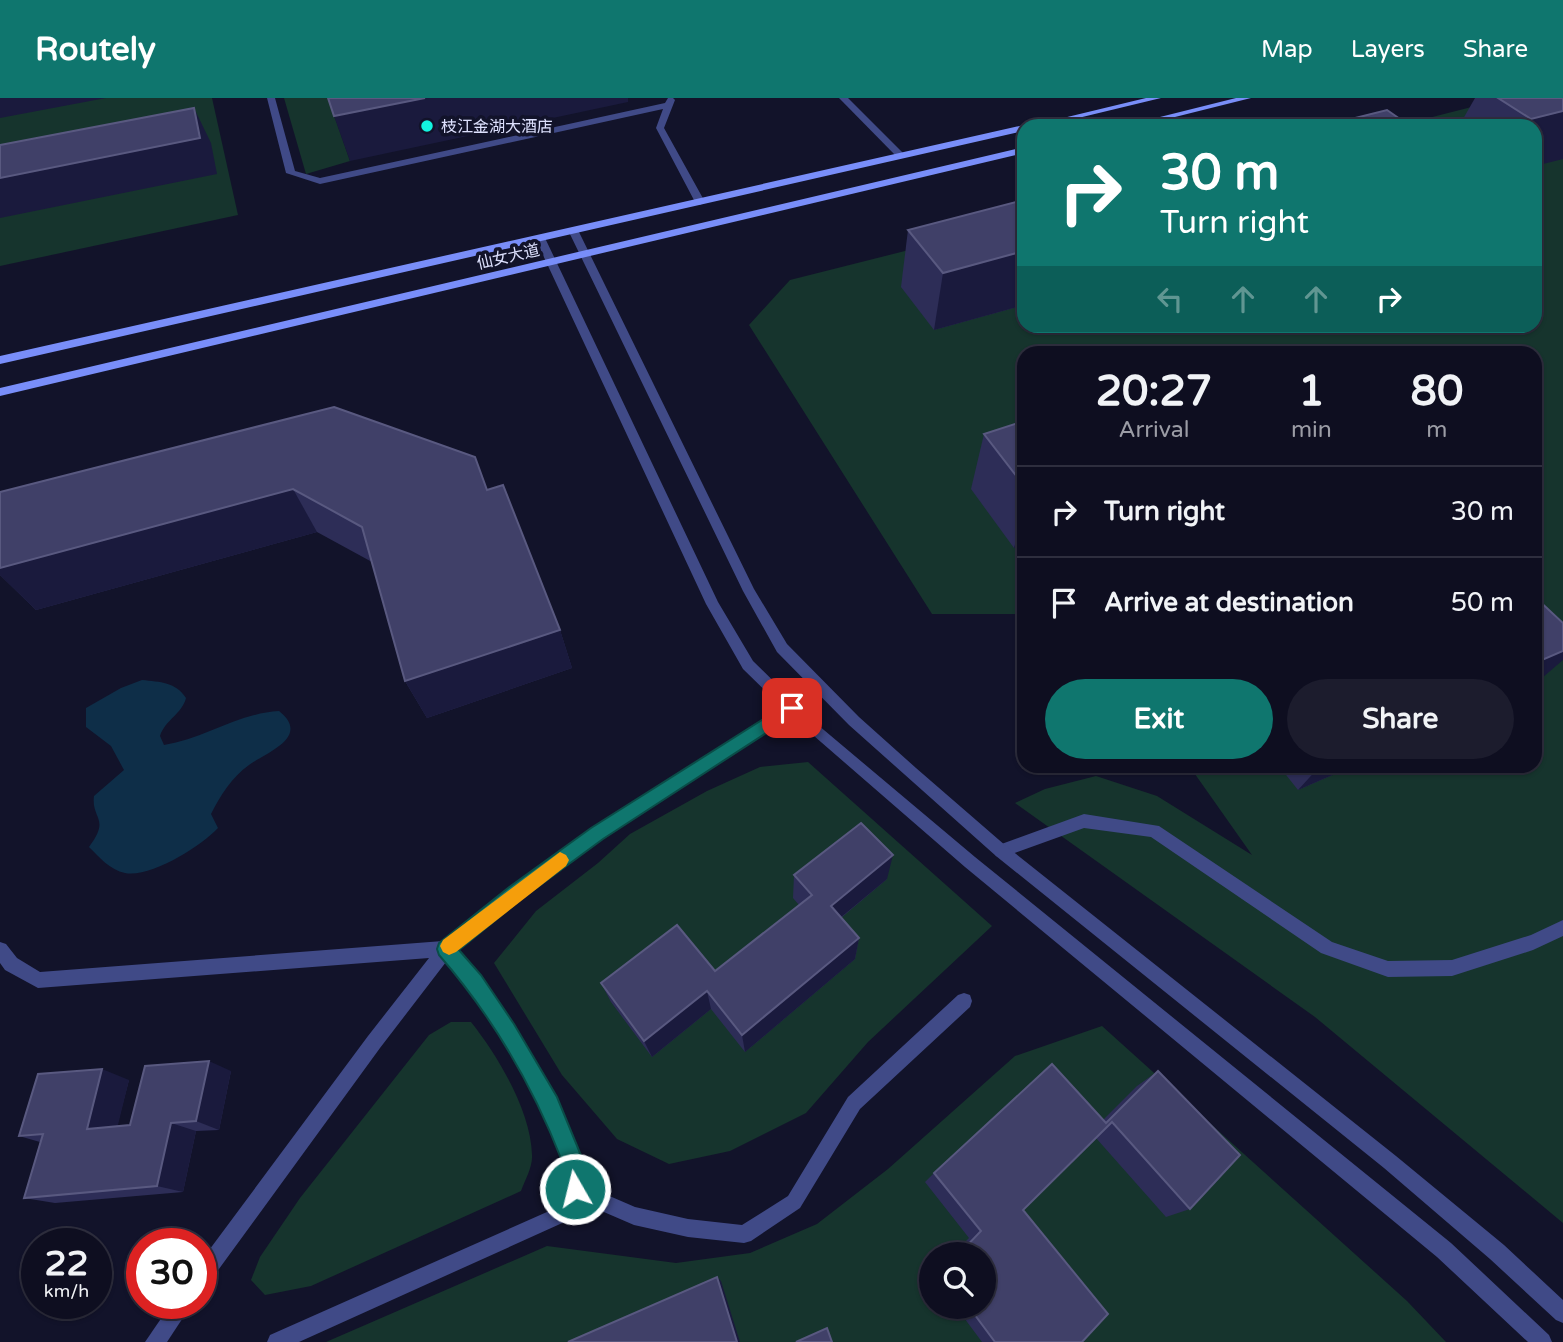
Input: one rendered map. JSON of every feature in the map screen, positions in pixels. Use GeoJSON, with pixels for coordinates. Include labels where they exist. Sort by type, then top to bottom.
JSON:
{"type":"FeatureCollection","features":[{"type":"Feature","properties":{"kind":"main road"},"geometry":{"type":"LineString","coordinates":[[1065,119],[1157,98]]}},
{"type":"Feature","properties":{"kind":"main road"},"geometry":{"type":"LineString","coordinates":[[1158,119],[1247,98]]}},
{"type":"Feature","properties":{"kind":"main road","name":"仙女大道"},"geometry":{"type":"LineString","coordinates":[[0,360],[1017,130]]}},
{"type":"Feature","properties":{"kind":"main road","name":"仙女大道"},"geometry":{"type":"LineString","coordinates":[[0,392],[1017,152]]}},
{"type":"Feature","properties":{"kind":"street"},"geometry":{"type":"LineString","coordinates":[[271,98],[292,173],[320,181],[671,102]]}},
{"type":"Feature","properties":{"kind":"street"},"geometry":{"type":"LineString","coordinates":[[843,98],[901,156]]}},
{"type":"Feature","properties":{"kind":"street"},"geometry":{"type":"LineString","coordinates":[[671,102],[660,128],[700,202]]}},
{"type":"Feature","properties":{"kind":"street"},"geometry":{"type":"LineString","coordinates":[[573,230],[749,591],[782,648],[854,721],[1001,851],[1390,1162],[1497,1252],[1563,1313]]}},
{"type":"Feature","properties":{"kind":"street"},"geometry":{"type":"LineString","coordinates":[[540,238],[712,604],[748,665],[792,708],[970,862],[1444,1250],[1542,1342]]}},
{"type":"Feature","properties":{"kind":"street"},"geometry":{"type":"LineString","coordinates":[[217,1255],[446,949],[514,894],[597,833],[792,708]]}},
{"type":"Feature","properties":{"kind":"street"},"geometry":{"type":"LineString","coordinates":[[1001,851],[1084,821],[1154,831],[1327,948],[1388,969],[1452,968],[1533,942],[1563,928]]}},
{"type":"Feature","properties":{"kind":"street"},"geometry":{"type":"LineString","coordinates":[[0,950],[11,964],[38,980],[446,949]]}},
{"type":"Feature","properties":{"kind":"street"},"geometry":{"type":"LineString","coordinates":[[277,1342],[574,1209],[576,1170],[550,1104],[507,1030],[474,982],[446,949]]}},
{"type":"Feature","properties":{"kind":"street"},"geometry":{"type":"LineString","coordinates":[[575,1189],[634,1216],[688,1228],[744,1234],[794,1202],[854,1103],[964,1001]]}},
{"type":"Feature","properties":{"kind":"street"},"geometry":{"type":"LineString","coordinates":[[155,1342],[172,1319]]}},
{"type":"Feature","properties":{"kind":"green space"},"geometry":{"type":"Polygon","coordinates":[[[0,98],[212,98],[238,215],[0,266],[0,98]]]}},
{"type":"Feature","properties":{"kind":"green space"},"geometry":{"type":"Polygon","coordinates":[[[284,98],[328,98],[350,161],[306,174],[284,98]]]}},
{"type":"Feature","properties":{"kind":"green space"},"geometry":{"type":"Polygon","coordinates":[[[1507,98],[1563,98],[1563,1223],[1315,1017],[1015,803],[1045,789],[1096,776],[1157,796],[1252,855],[1194,773],[1542,773],[1542,346],[1017,346],[1017,614],[932,614],[749,325],[790,280],[1017,223],[1017,333],[1542,333],[1542,119],[1424,119],[1507,98]]]}},
{"type":"Feature","properties":{"kind":"green space"},"geometry":{"type":"Polygon","coordinates":[[[808,762],[992,926],[868,1042],[806,1113],[730,1151],[669,1164],[617,1139],[562,1075],[494,963],[536,911],[598,863],[630,834],[707,791],[760,767],[808,762]]]}},
{"type":"Feature","properties":{"kind":"green space"},"geometry":{"type":"Polygon","coordinates":[[[451,1022],[471,1022],[502,1067],[519,1103],[526,1120],[532,1155],[521,1191],[311,1286],[265,1295],[251,1280],[260,1257],[300,1198],[429,1035],[451,1022]]]}},
{"type":"Feature","properties":{"kind":"green space"},"geometry":{"type":"Polygon","coordinates":[[[1102,1026],[1407,1301],[1446,1342],[326,1342],[547,1246],[676,1263],[750,1253],[817,1224],[888,1169],[1015,1056],[1102,1026]]]}},
{"type":"Feature","properties":{"kind":"water"},"geometry":{"type":"Polygon","coordinates":[[[142,680],[172,686],[186,698],[162,730],[160,736],[164,745],[250,716],[279,711],[288,720],[290,729],[282,743],[243,770],[227,787],[211,814],[218,828],[210,835],[161,866],[148,871],[125,873],[110,866],[89,847],[99,830],[94,796],[124,770],[111,746],[86,727],[86,708],[121,688],[142,680]]]}},
{"type":"Feature","properties":{"kind":"building"},"geometry":{"type":"Polygon","coordinates":[[[328,98],[425,98],[334,116],[328,98]]]}},
{"type":"Feature","properties":{"kind":"building"},"geometry":{"type":"Polygon","coordinates":[[[1498,98],[1563,98],[1563,111],[1531,119],[1498,98]]]}},
{"type":"Feature","properties":{"kind":"building"},"geometry":{"type":"Polygon","coordinates":[[[194,108],[200,138],[0,178],[0,145],[194,108]]]}},
{"type":"Feature","properties":{"kind":"building"},"geometry":{"type":"Polygon","coordinates":[[[1387,110],[1400,119],[1351,119],[1387,110]]]}},
{"type":"Feature","properties":{"kind":"building"},"geometry":{"type":"Polygon","coordinates":[[[1017,202],[1017,253],[943,273],[908,230],[1017,202]]]}},
{"type":"Feature","properties":{"kind":"building"},"geometry":{"type":"Polygon","coordinates":[[[334,407],[475,457],[487,490],[503,485],[560,630],[405,681],[362,527],[293,489],[0,568],[0,492],[334,407]]]}},
{"type":"Feature","properties":{"kind":"building"},"geometry":{"type":"Polygon","coordinates":[[[1017,423],[1017,477],[984,434],[1017,423]]]}},
{"type":"Feature","properties":{"kind":"building"},"geometry":{"type":"Polygon","coordinates":[[[1542,604],[1563,623],[1563,651],[1542,660],[1542,604]]]}},
{"type":"Feature","properties":{"kind":"building"},"geometry":{"type":"Polygon","coordinates":[[[861,823],[893,855],[831,906],[859,938],[742,1035],[707,991],[644,1041],[601,983],[677,925],[715,971],[812,895],[794,875],[861,823]]]}},
{"type":"Feature","properties":{"kind":"building"},"geometry":{"type":"Polygon","coordinates":[[[209,1061],[196,1121],[171,1123],[157,1186],[24,1198],[43,1134],[19,1136],[38,1074],[102,1069],[87,1129],[130,1125],[145,1066],[209,1061]]]}},
{"type":"Feature","properties":{"kind":"building"},"geometry":{"type":"Polygon","coordinates":[[[1052,1064],[1106,1123],[1158,1071],[1240,1155],[1190,1209],[1112,1122],[1023,1210],[1108,1314],[1082,1342],[995,1342],[978,1319],[996,1319],[996,1242],[970,1242],[981,1231],[934,1173],[1052,1064]]]}},
{"type":"Feature","properties":{"kind":"building"},"geometry":{"type":"Polygon","coordinates":[[[717,1277],[737,1342],[568,1342],[717,1277]]]}},
{"type":"Feature","properties":{"kind":"building"},"geometry":{"type":"Polygon","coordinates":[[[827,1328],[832,1342],[796,1342],[827,1328]]]}},
{"type":"Feature","properties":{"kind":"slow traffic"},"geometry":{"type":"LineString","coordinates":[[449,946],[560,860]]}},
{"type":"Feature","properties":{"kind":"place","name":"枝江金湖大酒店"},"geometry":{"type":"Point","coordinates":[427,126]}},
{"type":"Feature","properties":{"kind":"route"},"geometry":{"type":"LineString","coordinates":[[575,1189],[576,1170],[550,1104],[507,1030],[474,982],[446,949],[514,894],[597,833],[792,708]]}}]}
